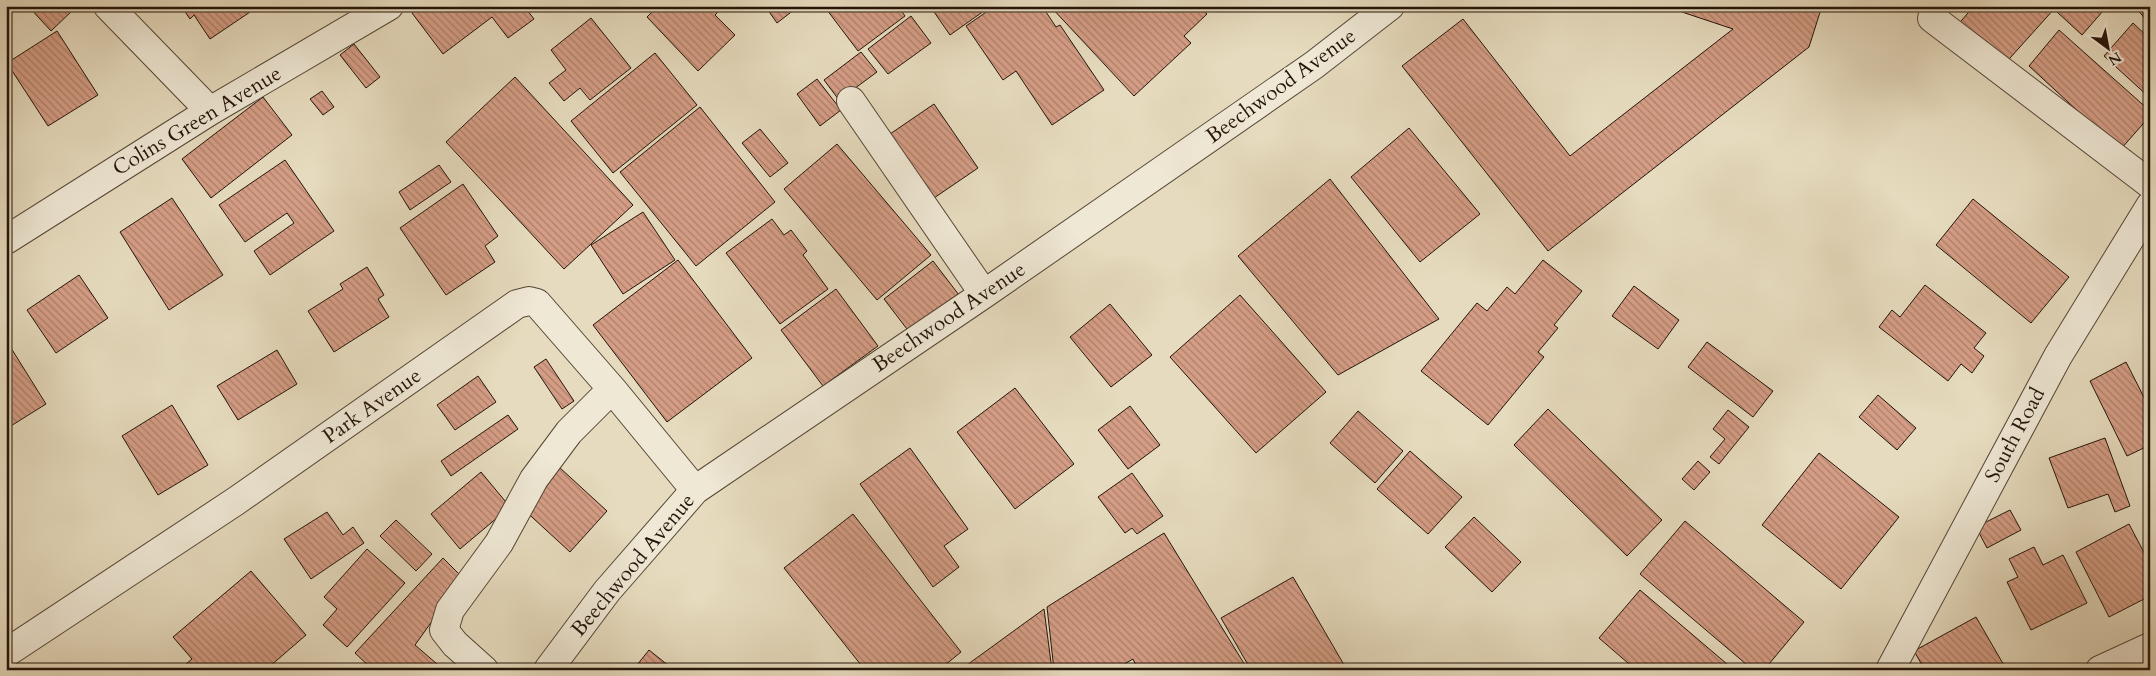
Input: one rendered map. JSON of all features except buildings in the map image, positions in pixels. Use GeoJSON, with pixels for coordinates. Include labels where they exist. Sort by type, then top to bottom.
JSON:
{"type":"FeatureCollection","features":[{"type":"Feature","properties":{"kind":"street"},"geometry":{"type":"LineString","coordinates":[[108,6],[210,111]]}},
{"type":"Feature","properties":{"kind":"street","name":"Colins Green Avenue"},"geometry":{"type":"LineString","coordinates":[[6,240],[210,111],[389,6]]}},
{"type":"Feature","properties":{"kind":"street","name":"Beechwood Avenue"},"geometry":{"type":"LineString","coordinates":[[548,670],[607,592],[694,490],[984,294],[1314,64],[1390,6]]}},
{"type":"Feature","properties":{"kind":"street"},"geometry":{"type":"LineString","coordinates":[[1932,18],[2150,184]]}},
{"type":"Feature","properties":{"kind":"street"},"geometry":{"type":"LineString","coordinates":[[851,101],[984,294]]}},
{"type":"Feature","properties":{"kind":"street","name":"South Road"},"geometry":{"type":"LineString","coordinates":[[1890,670],[2058,356],[2150,206]]}},
{"type":"Feature","properties":{"kind":"street","name":"Park Avenue"},"geometry":{"type":"LineString","coordinates":[[6,653],[236,501],[517,304],[528,301],[537,303],[612,389],[694,490]]}},
{"type":"Feature","properties":{"kind":"street"},"geometry":{"type":"LineString","coordinates":[[484,670],[455,644],[444,630],[450,610],[499,543],[534,479],[569,432],[612,389]]}},
{"type":"Feature","properties":{"kind":"street"},"geometry":{"type":"LineString","coordinates":[[2100,670],[2150,647]]}}]}
